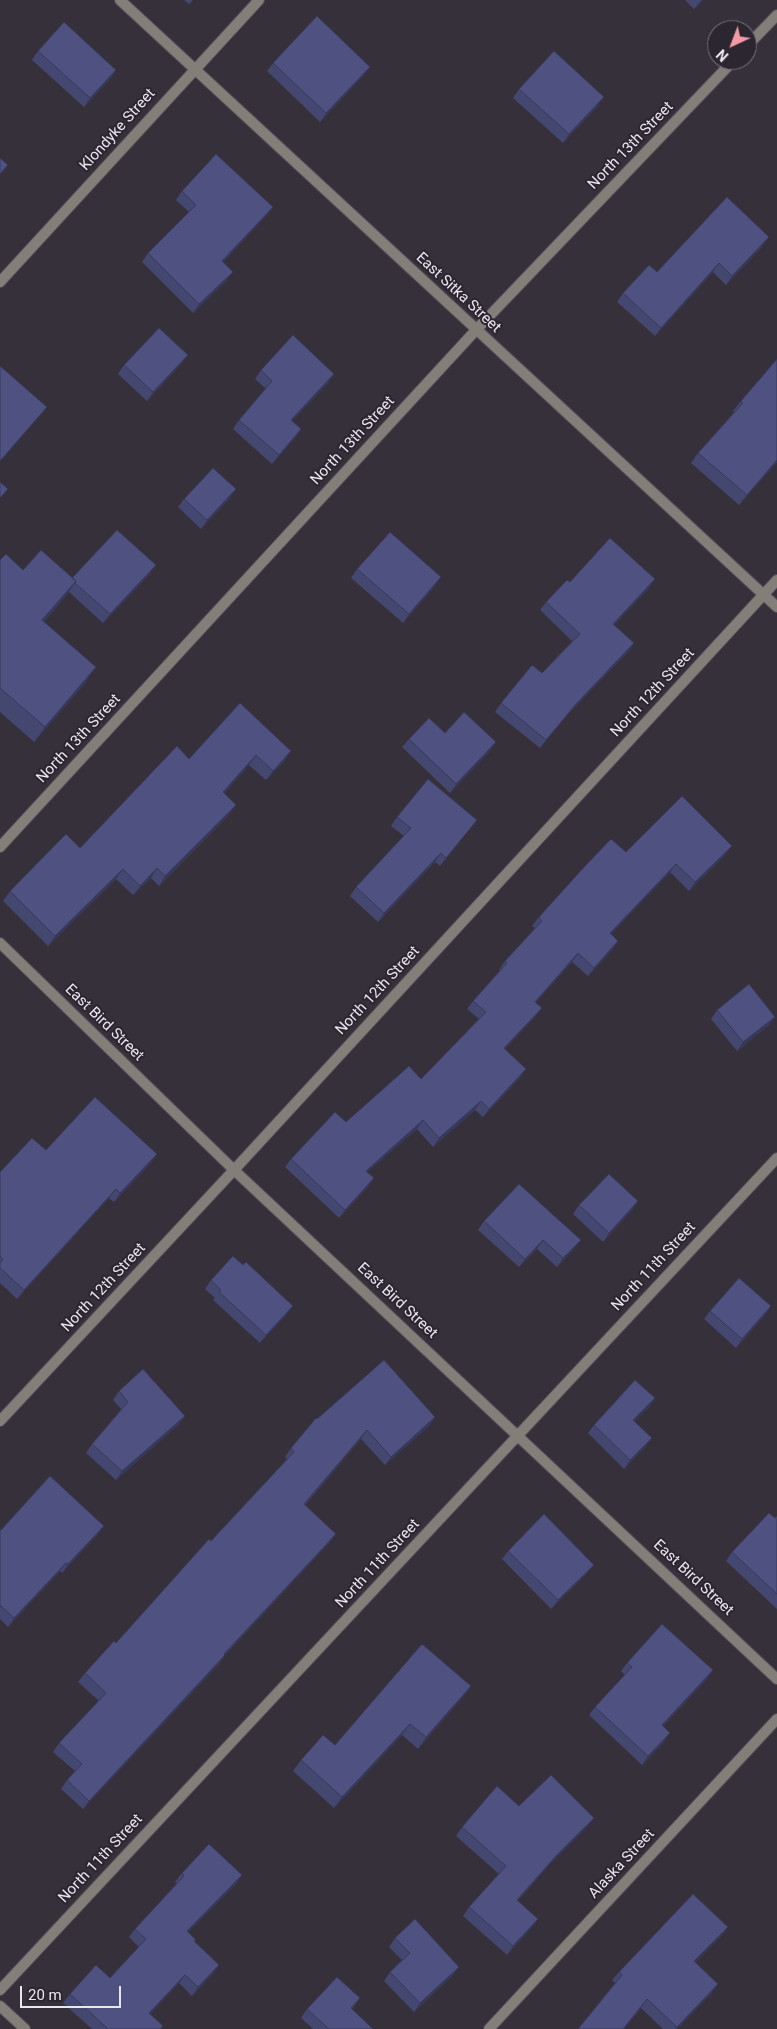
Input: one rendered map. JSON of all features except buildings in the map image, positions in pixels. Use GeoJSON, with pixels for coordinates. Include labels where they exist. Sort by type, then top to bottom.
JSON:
{"type":"FeatureCollection","features":[{"type":"Feature","properties":{"kind":"street","name":"East Sitka Street"},"geometry":{"type":"LineString","coordinates":[[120,0],[777,607]]}},
{"type":"Feature","properties":{"kind":"street","name":"Klondyke Street"},"geometry":{"type":"LineString","coordinates":[[0,282],[259,0]]}},
{"type":"Feature","properties":{"kind":"street"},"geometry":{"type":"LineString","coordinates":[[757,36],[777,15]]}},
{"type":"Feature","properties":{"kind":"street","name":"North 13th Street"},"geometry":{"type":"LineString","coordinates":[[0,847],[476,330],[724,70]]}},
{"type":"Feature","properties":{"kind":"street","name":"North 12th Street"},"geometry":{"type":"LineString","coordinates":[[0,1421],[234,1170],[777,580]]}},
{"type":"Feature","properties":{"kind":"street","name":"East Bird Street"},"geometry":{"type":"LineString","coordinates":[[0,943],[234,1170],[777,1679]]}},
{"type":"Feature","properties":{"kind":"street","name":"North 11th Street"},"geometry":{"type":"LineString","coordinates":[[0,1990],[777,1158]]}},
{"type":"Feature","properties":{"kind":"street","name":"Alaska Street"},"geometry":{"type":"LineString","coordinates":[[489,2029],[777,1718]]}},
{"type":"Feature","properties":{"kind":"street"},"geometry":{"type":"LineString","coordinates":[[0,2006],[24,2029]]}}]}
